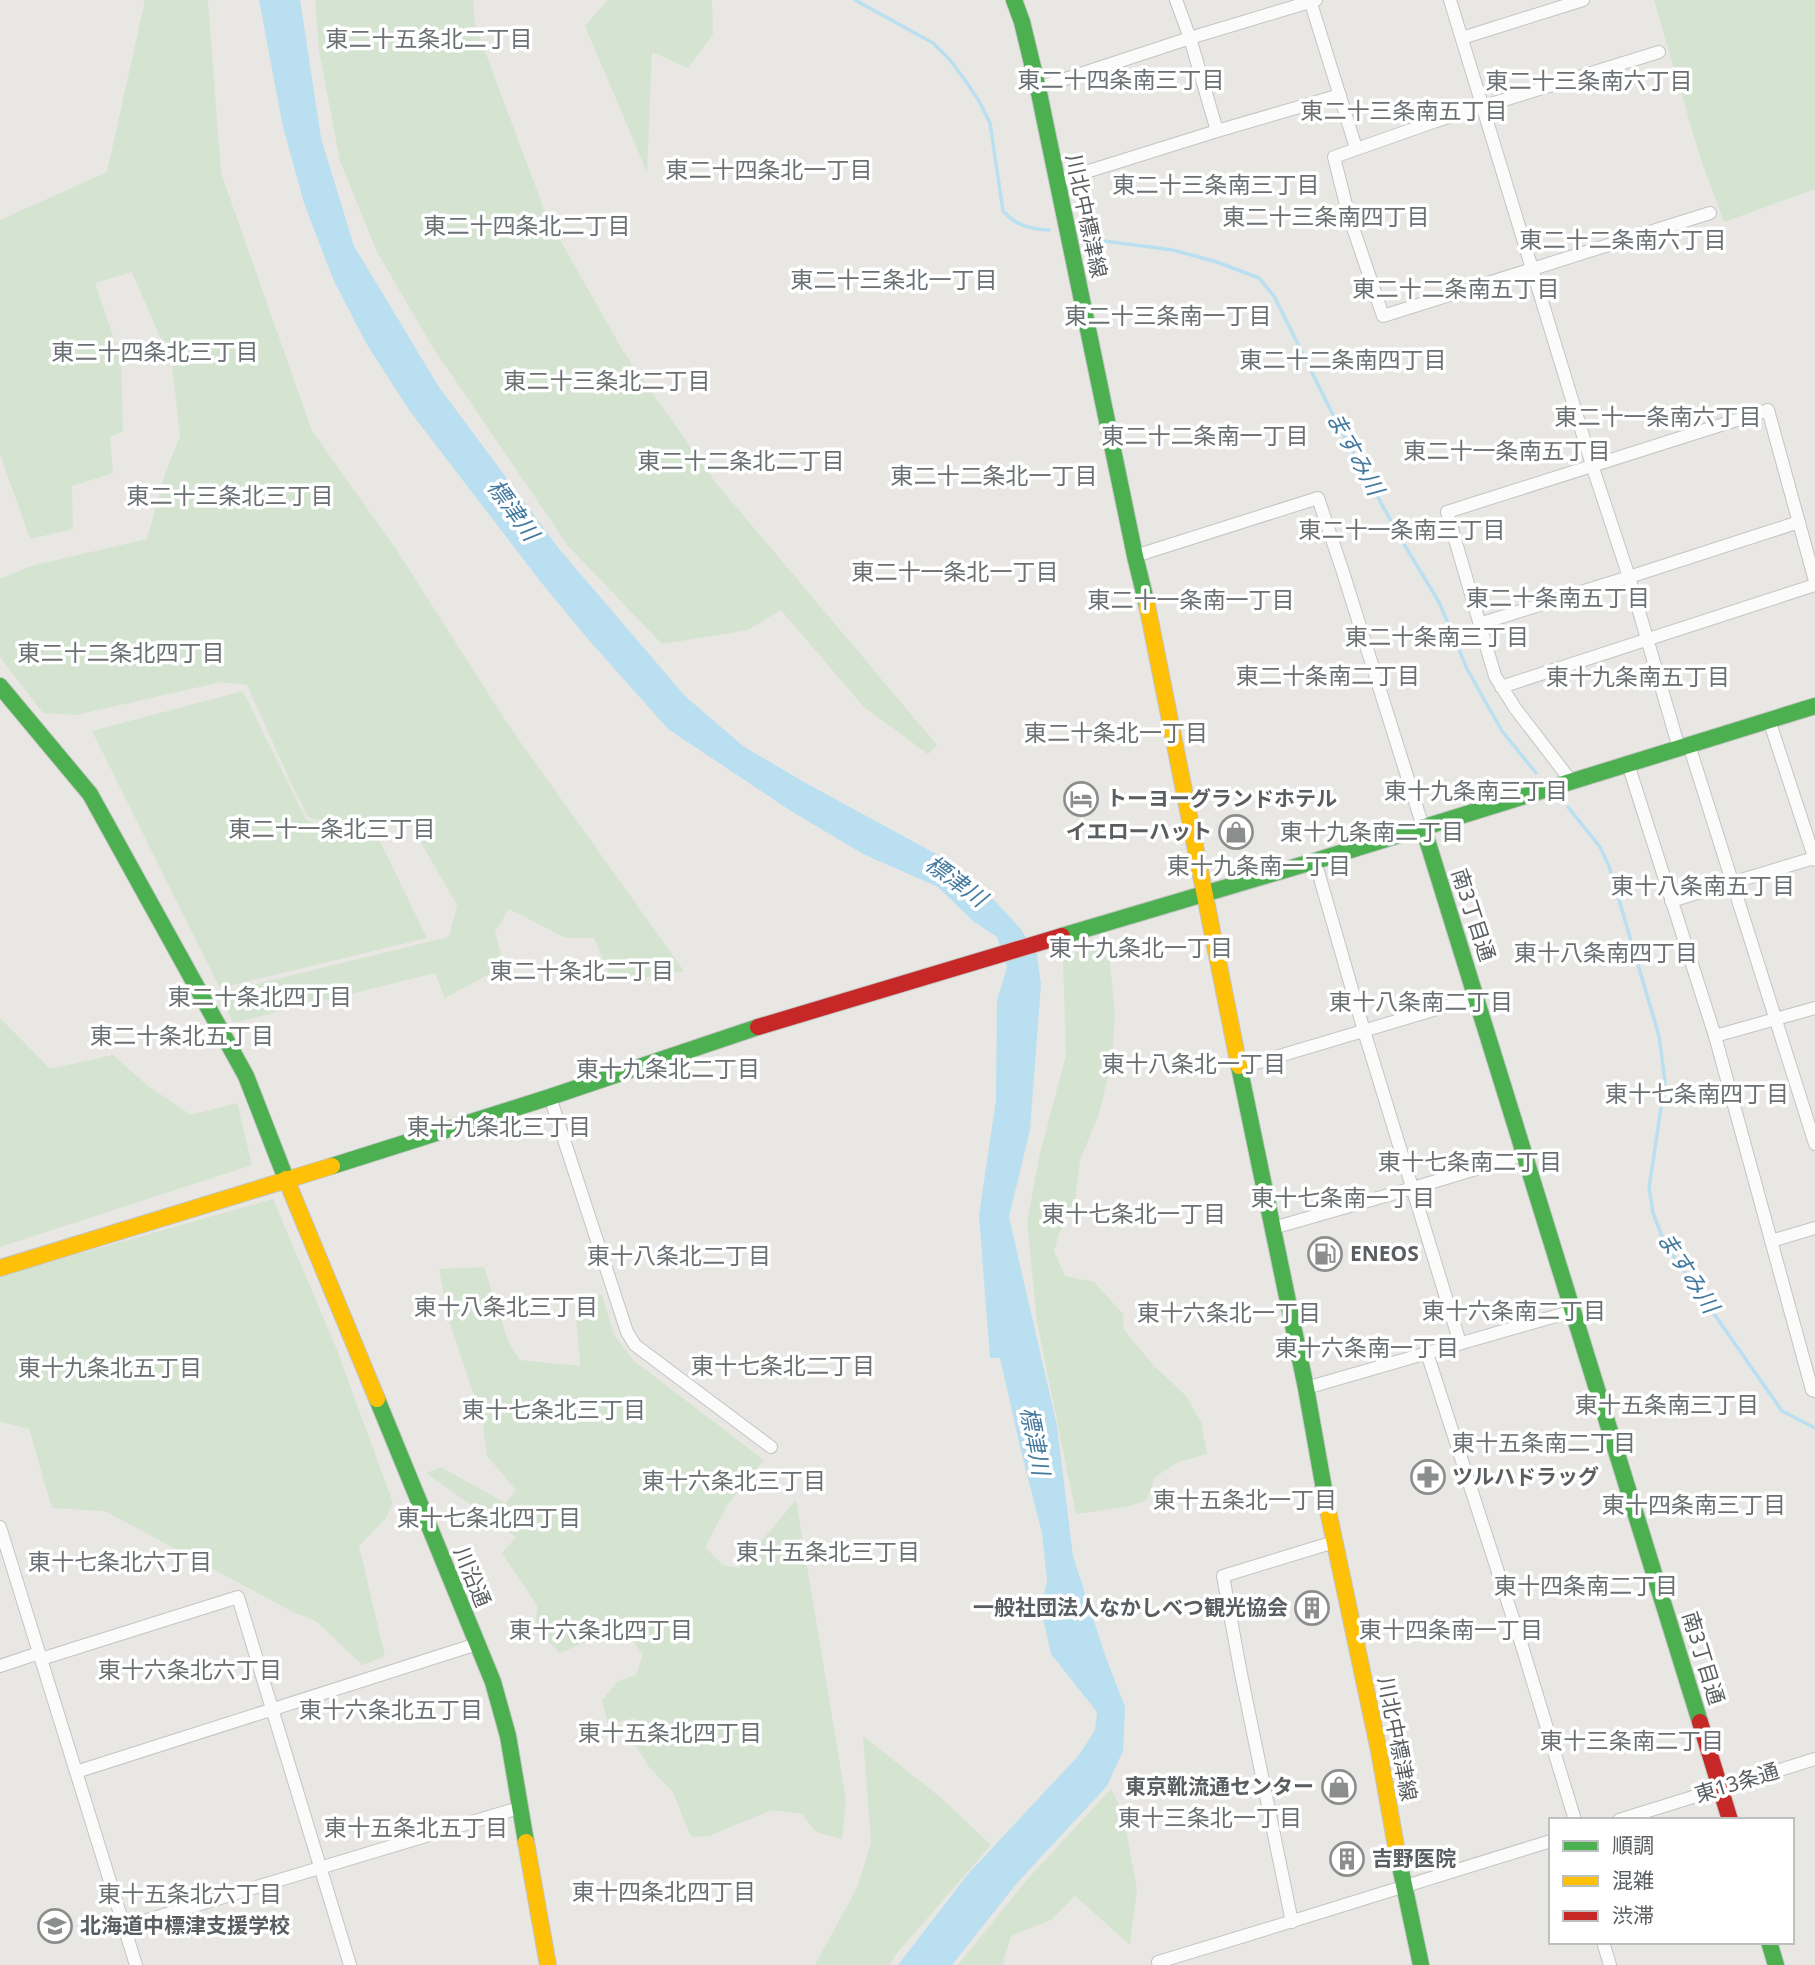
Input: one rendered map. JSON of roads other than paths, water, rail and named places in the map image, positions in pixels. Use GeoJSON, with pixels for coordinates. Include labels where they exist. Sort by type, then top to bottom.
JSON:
{"type":"FeatureCollection","features":[{"type":"Feature","properties":{"kind":"street","name":"川北中標津線"},"geometry":{"type":"LineString","coordinates":[[1014,0],[1023,22],[1038,88],[1148,610],[1421,1965]]}},
{"type":"Feature","properties":{"kind":"street"},"geometry":{"type":"LineString","coordinates":[[1176,0],[1217,131]]}},
{"type":"Feature","properties":{"kind":"street"},"geometry":{"type":"LineString","coordinates":[[1450,0],[1647,640],[1732,882],[1815,1144]]}},
{"type":"Feature","properties":{"kind":"street"},"geometry":{"type":"LineString","coordinates":[[1462,38],[1583,0]]}},
{"type":"Feature","properties":{"kind":"street"},"geometry":{"type":"LineString","coordinates":[[1038,88],[1312,1],[1356,148]]}},
{"type":"Feature","properties":{"kind":"street"},"geometry":{"type":"LineString","coordinates":[[1659,52],[1436,121],[1334,157],[1348,213],[1383,316],[1710,213]]}},
{"type":"Feature","properties":{"kind":"street"},"geometry":{"type":"LineString","coordinates":[[1057,181],[1340,95]]}},
{"type":"Feature","properties":{"kind":"street"},"geometry":{"type":"LineString","coordinates":[[1500,687],[1815,583],[1768,410],[1447,512],[1500,687],[1571,781]]}},
{"type":"Feature","properties":{"kind":"street"},"geometry":{"type":"LineString","coordinates":[[1135,556],[1318,498],[1423,827]]}},
{"type":"Feature","properties":{"kind":"street"},"geometry":{"type":"LineString","coordinates":[[1479,624],[1799,522]]}},
{"type":"Feature","properties":{"kind":"street","name":"川沿通"},"geometry":{"type":"LineString","coordinates":[[0,686],[90,794],[246,1076],[493,1682],[501,1706],[522,1807],[548,1965]]}},
{"type":"Feature","properties":{"kind":"street"},"geometry":{"type":"LineString","coordinates":[[0,1268],[287,1181],[739,1033],[1315,861],[1815,706]]}},
{"type":"Feature","properties":{"kind":"street"},"geometry":{"type":"LineString","coordinates":[[1671,901],[1815,859],[1769,720]]}},
{"type":"Feature","properties":{"kind":"street"},"geometry":{"type":"LineString","coordinates":[[1628,764],[1715,1036],[1812,1390],[1815,1391]]}},
{"type":"Feature","properties":{"kind":"street","name":"南3丁目通"},"geometry":{"type":"LineString","coordinates":[[1423,827],[1729,1818]]}},
{"type":"Feature","properties":{"kind":"street"},"geometry":{"type":"LineString","coordinates":[[1315,861],[1460,1343]]}},
{"type":"Feature","properties":{"kind":"street"},"geometry":{"type":"LineString","coordinates":[[1239,1069],[1477,997]]}},
{"type":"Feature","properties":{"kind":"street"},"geometry":{"type":"LineString","coordinates":[[1715,1036],[1815,1008]]}},
{"type":"Feature","properties":{"kind":"street"},"geometry":{"type":"LineString","coordinates":[[550,1097],[627,1332],[635,1345],[771,1447]]}},
{"type":"Feature","properties":{"kind":"street"},"geometry":{"type":"LineString","coordinates":[[1273,1228],[1526,1154]]}},
{"type":"Feature","properties":{"kind":"street"},"geometry":{"type":"LineString","coordinates":[[1771,1241],[1815,1228]]}},
{"type":"Feature","properties":{"kind":"street"},"geometry":{"type":"LineString","coordinates":[[1306,1388],[1573,1311]]}},
{"type":"Feature","properties":{"kind":"street"},"geometry":{"type":"LineString","coordinates":[[1427,1353],[1574,1818]]}},
{"type":"Feature","properties":{"kind":"street"},"geometry":{"type":"LineString","coordinates":[[0,1527],[136,1965]]}},
{"type":"Feature","properties":{"kind":"street"},"geometry":{"type":"LineString","coordinates":[[1292,1922],[1223,1576],[1334,1542]]}},
{"type":"Feature","properties":{"kind":"street"},"geometry":{"type":"LineString","coordinates":[[0,1666],[238,1597],[350,1965]]}},
{"type":"Feature","properties":{"kind":"street"},"geometry":{"type":"LineString","coordinates":[[76,1772],[477,1644]]}},
{"type":"Feature","properties":{"kind":"street","name":"東13条通"},"geometry":{"type":"LineString","coordinates":[[1625,1818],[1815,1759]]}},
{"type":"Feature","properties":{"kind":"street"},"geometry":{"type":"LineString","coordinates":[[124,1927],[522,1807]]}},
{"type":"Feature","properties":{"kind":"street"},"geometry":{"type":"LineString","coordinates":[[1158,1962],[1549,1842]]}},
{"type":"Feature","properties":{"kind":"street"},"geometry":{"type":"LineString","coordinates":[[1604,1944],[1611,1965]]}},
{"type":"Feature","properties":{"kind":"street"},"geometry":{"type":"LineString","coordinates":[[1770,1944],[1776,1965]]}},
{"type":"Feature","properties":{"kind":"water","name":"標津川"},"geometry":{"type":"Polygon","coordinates":[[[259,0],[300,0],[321,138],[354,246],[439,387],[560,550],[685,696],[743,746],[949,861],[996,902],[1020,928],[1037,954],[1041,984],[1030,1130],[1009,1217],[1057,1426],[1073,1556],[1125,1707],[1123,1751],[1107,1786],[1017,1883],[952,1965],[898,1965],[968,1874],[1079,1755],[1095,1730],[1097,1712],[1051,1654],[1041,1609],[1047,1580],[1042,1533],[1000,1358],[990,1358],[979,1215],[996,1100],[997,1001],[1007,967],[997,937],[973,921],[938,887],[863,854],[791,811],[668,729],[540,581],[409,410],[366,343],[333,279],[304,203],[283,127],[259,0]]]}},
{"type":"Feature","properties":{"kind":"waterway","name":"ますみ川"},"geometry":{"type":"LineString","coordinates":[[855,0],[933,43],[950,60],[979,101],[990,123],[1003,211],[1023,225],[1049,230]]}},
{"type":"Feature","properties":{"kind":"waterway","name":"ますみ川"},"geometry":{"type":"LineString","coordinates":[[1096,240],[1173,250],[1217,262],[1259,278],[1274,296],[1338,425],[1439,602],[1467,669],[1502,731],[1536,773]]}},
{"type":"Feature","properties":{"kind":"waterway","name":"ますみ川"},"geometry":{"type":"LineString","coordinates":[[1568,807],[1600,847],[1609,866],[1659,1036],[1665,1081],[1649,1188],[1653,1213],[1665,1244],[1782,1411],[1815,1428]]}},
{"type":"Feature","properties":{"kind":"place","name":"トーヨーグランドホテル"},"geometry":{"type":"Point","coordinates":[1081,799]}},
{"type":"Feature","properties":{"kind":"place","name":"イエローハット"},"geometry":{"type":"Point","coordinates":[1236,832]}},
{"type":"Feature","properties":{"kind":"place","name":"ENEOS"},"geometry":{"type":"Point","coordinates":[1325,1254]}},
{"type":"Feature","properties":{"kind":"place","name":"ツルハドラッグ"},"geometry":{"type":"Point","coordinates":[1428,1477]}},
{"type":"Feature","properties":{"kind":"place","name":"一般社団法人なかしべつ観光協会"},"geometry":{"type":"Point","coordinates":[1312,1608]}},
{"type":"Feature","properties":{"kind":"place","name":"東京靴流通センター"},"geometry":{"type":"Point","coordinates":[1339,1787]}},
{"type":"Feature","properties":{"kind":"place","name":"吉野医院"},"geometry":{"type":"Point","coordinates":[1347,1859]}},
{"type":"Feature","properties":{"kind":"place","name":"北海道中標津支援学校"},"geometry":{"type":"Point","coordinates":[55,1926]}},
{"type":"Feature","properties":{"kind":"district","name":"東二十五条北二丁目"},"geometry":{"type":"Point","coordinates":[429,39]}},
{"type":"Feature","properties":{"kind":"district","name":"東二十四条南三丁目"},"geometry":{"type":"Point","coordinates":[1121,80]}},
{"type":"Feature","properties":{"kind":"district","name":"東二十三条南六丁目"},"geometry":{"type":"Point","coordinates":[1589,81]}},
{"type":"Feature","properties":{"kind":"district","name":"東二十三条南五丁目"},"geometry":{"type":"Point","coordinates":[1404,111]}},
{"type":"Feature","properties":{"kind":"district","name":"東二十四条北一丁目"},"geometry":{"type":"Point","coordinates":[769,170]}},
{"type":"Feature","properties":{"kind":"district","name":"東二十三条南三丁目"},"geometry":{"type":"Point","coordinates":[1216,185]}},
{"type":"Feature","properties":{"kind":"district","name":"東二十三条南四丁目"},"geometry":{"type":"Point","coordinates":[1326,217]}},
{"type":"Feature","properties":{"kind":"district","name":"東二十四条北二丁目"},"geometry":{"type":"Point","coordinates":[527,226]}},
{"type":"Feature","properties":{"kind":"district","name":"東二十二条南六丁目"},"geometry":{"type":"Point","coordinates":[1623,240]}},
{"type":"Feature","properties":{"kind":"district","name":"東二十三条北一丁目"},"geometry":{"type":"Point","coordinates":[894,280]}},
{"type":"Feature","properties":{"kind":"district","name":"東二十二条南五丁目"},"geometry":{"type":"Point","coordinates":[1456,289]}},
{"type":"Feature","properties":{"kind":"district","name":"東二十三条南一丁目"},"geometry":{"type":"Point","coordinates":[1168,316]}},
{"type":"Feature","properties":{"kind":"district","name":"東二十四条北三丁目"},"geometry":{"type":"Point","coordinates":[155,352]}},
{"type":"Feature","properties":{"kind":"district","name":"東二十二条南四丁目"},"geometry":{"type":"Point","coordinates":[1343,360]}},
{"type":"Feature","properties":{"kind":"district","name":"東二十三条北二丁目"},"geometry":{"type":"Point","coordinates":[607,381]}},
{"type":"Feature","properties":{"kind":"district","name":"東二十一条南六丁目"},"geometry":{"type":"Point","coordinates":[1658,417]}},
{"type":"Feature","properties":{"kind":"district","name":"東二十二条南一丁目"},"geometry":{"type":"Point","coordinates":[1205,436]}},
{"type":"Feature","properties":{"kind":"district","name":"東二十一条南五丁目"},"geometry":{"type":"Point","coordinates":[1507,451]}},
{"type":"Feature","properties":{"kind":"district","name":"東二十二条北二丁目"},"geometry":{"type":"Point","coordinates":[741,461]}},
{"type":"Feature","properties":{"kind":"district","name":"東二十二条北一丁目"},"geometry":{"type":"Point","coordinates":[994,476]}},
{"type":"Feature","properties":{"kind":"district","name":"東二十三条北三丁目"},"geometry":{"type":"Point","coordinates":[230,496]}},
{"type":"Feature","properties":{"kind":"district","name":"東二十一条南三丁目"},"geometry":{"type":"Point","coordinates":[1402,530]}},
{"type":"Feature","properties":{"kind":"district","name":"東二十一条北一丁目"},"geometry":{"type":"Point","coordinates":[955,572]}},
{"type":"Feature","properties":{"kind":"district","name":"東二十条南五丁目"},"geometry":{"type":"Point","coordinates":[1558,598]}},
{"type":"Feature","properties":{"kind":"district","name":"東二十一条南一丁目"},"geometry":{"type":"Point","coordinates":[1191,600]}},
{"type":"Feature","properties":{"kind":"district","name":"東二十条南三丁目"},"geometry":{"type":"Point","coordinates":[1437,637]}},
{"type":"Feature","properties":{"kind":"district","name":"東二十二条北四丁目"},"geometry":{"type":"Point","coordinates":[121,653]}},
{"type":"Feature","properties":{"kind":"district","name":"東二十条南二丁目"},"geometry":{"type":"Point","coordinates":[1328,676]}},
{"type":"Feature","properties":{"kind":"district","name":"東十九条南五丁目"},"geometry":{"type":"Point","coordinates":[1638,677]}},
{"type":"Feature","properties":{"kind":"district","name":"東二十条北一丁目"},"geometry":{"type":"Point","coordinates":[1116,733]}},
{"type":"Feature","properties":{"kind":"district","name":"東十九条南三丁目"},"geometry":{"type":"Point","coordinates":[1476,791]}},
{"type":"Feature","properties":{"kind":"district","name":"東二十一条北三丁目"},"geometry":{"type":"Point","coordinates":[332,829]}},
{"type":"Feature","properties":{"kind":"district","name":"東十九条南二丁目"},"geometry":{"type":"Point","coordinates":[1372,832]}},
{"type":"Feature","properties":{"kind":"district","name":"東十九条南一丁目"},"geometry":{"type":"Point","coordinates":[1259,866]}},
{"type":"Feature","properties":{"kind":"district","name":"東十八条南五丁目"},"geometry":{"type":"Point","coordinates":[1703,886]}},
{"type":"Feature","properties":{"kind":"district","name":"東十九条北一丁目"},"geometry":{"type":"Point","coordinates":[1141,948]}},
{"type":"Feature","properties":{"kind":"district","name":"東十八条南四丁目"},"geometry":{"type":"Point","coordinates":[1606,953]}},
{"type":"Feature","properties":{"kind":"district","name":"東二十条北二丁目"},"geometry":{"type":"Point","coordinates":[582,971]}},
{"type":"Feature","properties":{"kind":"district","name":"東二十条北四丁目"},"geometry":{"type":"Point","coordinates":[260,997]}},
{"type":"Feature","properties":{"kind":"district","name":"東十八条南二丁目"},"geometry":{"type":"Point","coordinates":[1421,1002]}},
{"type":"Feature","properties":{"kind":"district","name":"東二十条北五丁目"},"geometry":{"type":"Point","coordinates":[182,1036]}},
{"type":"Feature","properties":{"kind":"district","name":"東十八条北一丁目"},"geometry":{"type":"Point","coordinates":[1194,1064]}},
{"type":"Feature","properties":{"kind":"district","name":"東十九条北二丁目"},"geometry":{"type":"Point","coordinates":[668,1069]}},
{"type":"Feature","properties":{"kind":"district","name":"東十七条南四丁目"},"geometry":{"type":"Point","coordinates":[1697,1094]}},
{"type":"Feature","properties":{"kind":"district","name":"東十九条北三丁目"},"geometry":{"type":"Point","coordinates":[499,1127]}},
{"type":"Feature","properties":{"kind":"district","name":"東十七条南二丁目"},"geometry":{"type":"Point","coordinates":[1470,1162]}},
{"type":"Feature","properties":{"kind":"district","name":"東十七条南一丁目"},"geometry":{"type":"Point","coordinates":[1343,1198]}},
{"type":"Feature","properties":{"kind":"district","name":"東十七条北一丁目"},"geometry":{"type":"Point","coordinates":[1134,1214]}},
{"type":"Feature","properties":{"kind":"district","name":"東十八条北二丁目"},"geometry":{"type":"Point","coordinates":[679,1256]}},
{"type":"Feature","properties":{"kind":"district","name":"東十八条北三丁目"},"geometry":{"type":"Point","coordinates":[506,1307]}},
{"type":"Feature","properties":{"kind":"district","name":"東十六条南二丁目"},"geometry":{"type":"Point","coordinates":[1514,1311]}},
{"type":"Feature","properties":{"kind":"district","name":"東十六条北一丁目"},"geometry":{"type":"Point","coordinates":[1229,1313]}},
{"type":"Feature","properties":{"kind":"district","name":"東十六条南一丁目"},"geometry":{"type":"Point","coordinates":[1367,1348]}},
{"type":"Feature","properties":{"kind":"district","name":"東十七条北二丁目"},"geometry":{"type":"Point","coordinates":[783,1366]}},
{"type":"Feature","properties":{"kind":"district","name":"東十九条北五丁目"},"geometry":{"type":"Point","coordinates":[110,1368]}},
{"type":"Feature","properties":{"kind":"district","name":"東十五条南三丁目"},"geometry":{"type":"Point","coordinates":[1667,1405]}},
{"type":"Feature","properties":{"kind":"district","name":"東十七条北三丁目"},"geometry":{"type":"Point","coordinates":[554,1410]}},
{"type":"Feature","properties":{"kind":"district","name":"東十五条南二丁目"},"geometry":{"type":"Point","coordinates":[1544,1443]}},
{"type":"Feature","properties":{"kind":"district","name":"東十六条北三丁目"},"geometry":{"type":"Point","coordinates":[734,1481]}},
{"type":"Feature","properties":{"kind":"district","name":"東十五条北一丁目"},"geometry":{"type":"Point","coordinates":[1245,1500]}},
{"type":"Feature","properties":{"kind":"district","name":"東十四条南三丁目"},"geometry":{"type":"Point","coordinates":[1694,1505]}},
{"type":"Feature","properties":{"kind":"district","name":"東十七条北四丁目"},"geometry":{"type":"Point","coordinates":[489,1518]}},
{"type":"Feature","properties":{"kind":"district","name":"東十五条北三丁目"},"geometry":{"type":"Point","coordinates":[828,1552]}},
{"type":"Feature","properties":{"kind":"district","name":"東十七条北六丁目"},"geometry":{"type":"Point","coordinates":[120,1562]}},
{"type":"Feature","properties":{"kind":"district","name":"東十四条南二丁目"},"geometry":{"type":"Point","coordinates":[1586,1586]}},
{"type":"Feature","properties":{"kind":"district","name":"東十六条北四丁目"},"geometry":{"type":"Point","coordinates":[601,1630]}},
{"type":"Feature","properties":{"kind":"district","name":"東十四条南一丁目"},"geometry":{"type":"Point","coordinates":[1451,1630]}},
{"type":"Feature","properties":{"kind":"district","name":"東十六条北六丁目"},"geometry":{"type":"Point","coordinates":[190,1670]}},
{"type":"Feature","properties":{"kind":"district","name":"東十六条北五丁目"},"geometry":{"type":"Point","coordinates":[391,1710]}},
{"type":"Feature","properties":{"kind":"district","name":"東十五条北四丁目"},"geometry":{"type":"Point","coordinates":[670,1733]}},
{"type":"Feature","properties":{"kind":"district","name":"東十三条南二丁目"},"geometry":{"type":"Point","coordinates":[1632,1741]}},
{"type":"Feature","properties":{"kind":"district","name":"東十三条北一丁目"},"geometry":{"type":"Point","coordinates":[1210,1818]}},
{"type":"Feature","properties":{"kind":"district","name":"東十五条北五丁目"},"geometry":{"type":"Point","coordinates":[416,1828]}},
{"type":"Feature","properties":{"kind":"district","name":"東十四条北四丁目"},"geometry":{"type":"Point","coordinates":[664,1892]}},
{"type":"Feature","properties":{"kind":"district","name":"東十五条北六丁目"},"geometry":{"type":"Point","coordinates":[190,1894]}}]}
